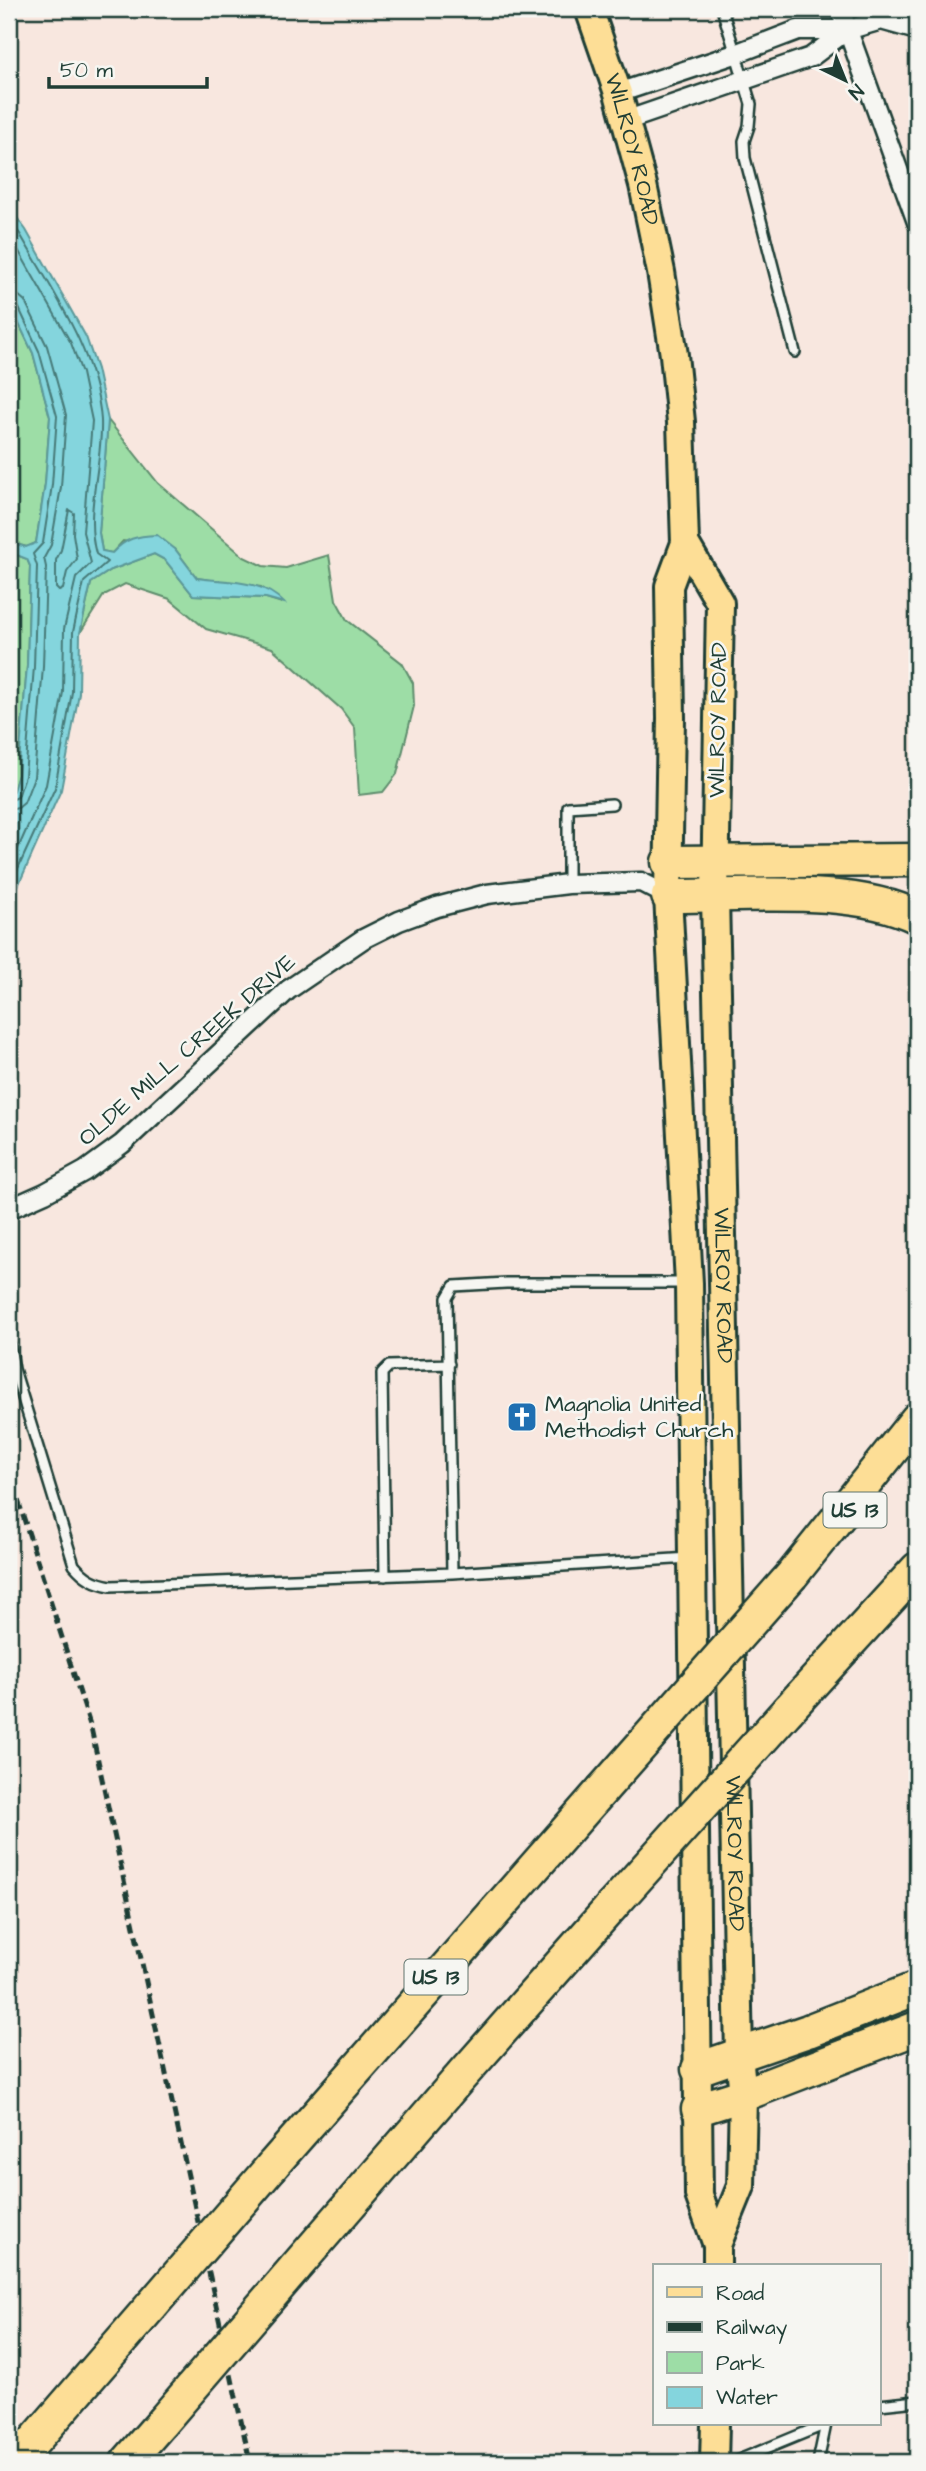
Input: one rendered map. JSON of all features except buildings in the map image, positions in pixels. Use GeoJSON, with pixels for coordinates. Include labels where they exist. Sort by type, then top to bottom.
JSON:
{"type":"FeatureCollection","features":[{"type":"Feature","properties":{"kind":"highway"},"geometry":{"type":"LineString","coordinates":[[668,862],[917,860]]}},
{"type":"Feature","properties":{"kind":"highway"},"geometry":{"type":"LineString","coordinates":[[655,889],[715,897],[842,897],[877,903],[917,917]]}},
{"type":"Feature","properties":{"kind":"highway"},"geometry":{"type":"LineString","coordinates":[[793,1575],[917,1419]]}},
{"type":"Feature","properties":{"kind":"highway","name":"US 13"},"geometry":{"type":"LineString","coordinates":[[16,2462],[602,1790],[793,1575],[917,1444]]}},
{"type":"Feature","properties":{"kind":"highway"},"geometry":{"type":"LineString","coordinates":[[127,2462],[457,2081],[917,1569]]}},
{"type":"Feature","properties":{"kind":"highway"},"geometry":{"type":"LineString","coordinates":[[788,1710],[849,1663],[917,1600]]}},
{"type":"Feature","properties":{"kind":"highway"},"geometry":{"type":"LineString","coordinates":[[698,2069],[917,1988]]}},
{"type":"Feature","properties":{"kind":"highway"},"geometry":{"type":"LineString","coordinates":[[698,2109],[743,2095],[917,2028]]}},
{"type":"Feature","properties":{"kind":"main road","name":"WILROY ROAD"},"geometry":{"type":"LineString","coordinates":[[589,9],[618,93],[643,185],[661,272],[681,422],[685,543],[669,586],[671,718],[668,862],[655,889],[689,1283],[699,2195],[717,2255]]}},
{"type":"Feature","properties":{"kind":"main road","name":"WILROY ROAD"},"geometry":{"type":"LineString","coordinates":[[685,543],[720,603],[715,897],[739,2055],[743,2095],[741,2186],[717,2255]]}},
{"type":"Feature","properties":{"kind":"main road"},"geometry":{"type":"LineString","coordinates":[[715,2426],[715,2462]]}},
{"type":"Feature","properties":{"kind":"street"},"geometry":{"type":"LineString","coordinates":[[840,9],[917,222]]}},
{"type":"Feature","properties":{"kind":"street"},"geometry":{"type":"LineString","coordinates":[[625,121],[811,57],[847,30],[885,15],[917,30]]}},
{"type":"Feature","properties":{"kind":"street"},"geometry":{"type":"LineString","coordinates":[[618,93],[798,30],[847,30]]}},
{"type":"Feature","properties":{"kind":"street","name":"OLDE MILL CREEK DRIVE"},"geometry":{"type":"LineString","coordinates":[[9,1209],[45,1194],[85,1171],[122,1144],[288,990],[363,939],[399,921],[487,894],[568,884],[655,889]]}},
{"type":"Feature","properties":{"kind":"lane"},"geometry":{"type":"LineString","coordinates":[[722,9],[751,104],[749,126],[744,141],[745,158],[794,352]]}},
{"type":"Feature","properties":{"kind":"lane"},"geometry":{"type":"LineString","coordinates":[[568,884],[568,807],[612,804]]}},
{"type":"Feature","properties":{"kind":"lane"},"geometry":{"type":"LineString","coordinates":[[452,1573],[447,1298],[454,1286],[506,1283],[689,1283]]}},
{"type":"Feature","properties":{"kind":"lane"},"geometry":{"type":"LineString","coordinates":[[9,1341],[14,1368],[74,1565],[84,1576],[97,1583],[111,1586],[385,1576],[692,1558]]}},
{"type":"Feature","properties":{"kind":"lane"},"geometry":{"type":"LineString","coordinates":[[385,1576],[382,1373],[389,1366],[449,1364]]}},
{"type":"Feature","properties":{"kind":"lane"},"geometry":{"type":"LineString","coordinates":[[880,2405],[917,2401]]}},
{"type":"Feature","properties":{"kind":"lane"},"geometry":{"type":"LineString","coordinates":[[734,2462],[821,2426]]}},
{"type":"Feature","properties":{"kind":"lane"},"geometry":{"type":"LineString","coordinates":[[818,2462],[826,2426]]}},
{"type":"Feature","properties":{"kind":"green space"},"geometry":{"type":"Polygon","coordinates":[[[9,303],[33,353],[50,417],[45,484],[36,543],[27,547],[9,542],[9,303]]]}},
{"type":"Feature","properties":{"kind":"green space"},"geometry":{"type":"Polygon","coordinates":[[[108,420],[158,483],[244,557],[263,566],[286,568],[329,555],[336,600],[347,620],[402,663],[413,683],[414,706],[397,774],[383,792],[359,795],[355,728],[341,709],[272,648],[206,629],[170,599],[125,584],[104,595],[80,633],[91,583],[111,570],[154,554],[165,560],[193,595],[266,598],[282,603],[261,587],[197,578],[175,549],[123,541],[112,553],[102,551],[99,533],[108,420]]]}},
{"type":"Feature","properties":{"kind":"green space"},"geometry":{"type":"Polygon","coordinates":[[[9,552],[27,559],[30,566],[27,666],[18,775],[9,803],[9,552]]]}},
{"type":"Feature","properties":{"kind":"water"},"geometry":{"type":"Polygon","coordinates":[[[9,207],[26,230],[86,337],[97,369],[108,420],[99,533],[102,551],[112,553],[132,539],[157,535],[175,549],[197,578],[255,586],[275,595],[284,603],[266,598],[193,595],[165,560],[154,554],[111,570],[91,583],[80,633],[79,693],[61,790],[18,886],[9,899],[9,803],[18,775],[27,666],[30,566],[27,559],[9,552],[9,542],[26,547],[36,543],[45,484],[50,417],[33,353],[9,303],[9,207]]]}},
{"type":"Feature","properties":{"kind":"railway"},"geometry":{"type":"LineString","coordinates":[[9,1472],[91,1728],[250,2462]]}},
{"type":"Feature","properties":{"kind":"place","name":"Magnolia United Methodist Church"},"geometry":{"type":"Point","coordinates":[522,1417]}}]}
